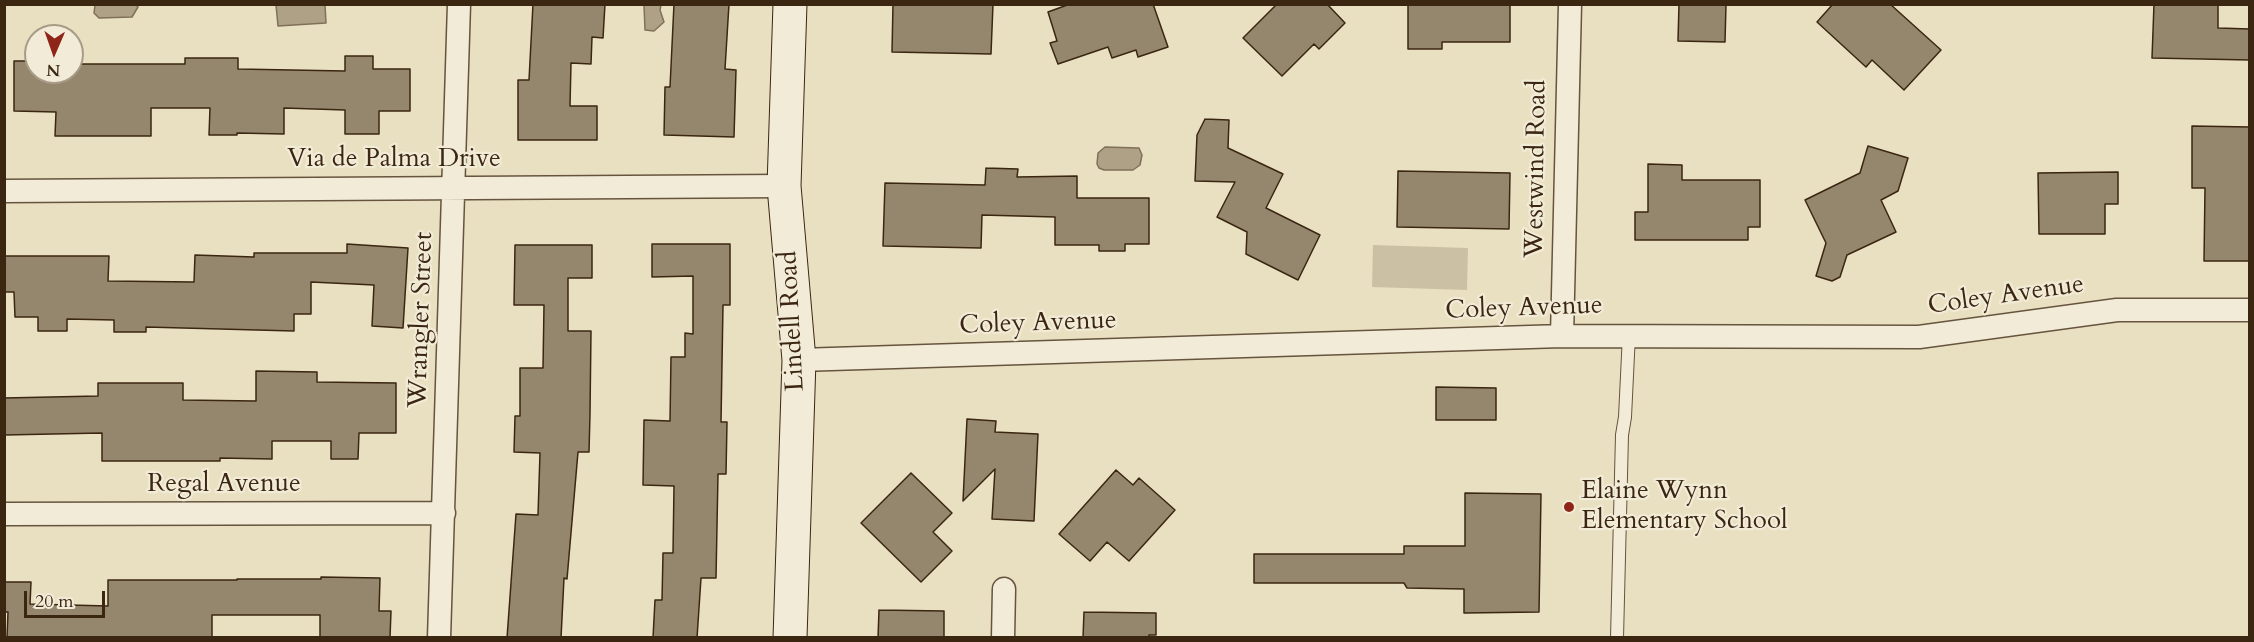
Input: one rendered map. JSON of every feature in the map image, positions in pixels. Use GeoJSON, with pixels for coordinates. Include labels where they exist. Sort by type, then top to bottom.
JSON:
{"type":"FeatureCollection","features":[{"type":"Feature","properties":{"kind":"street","name":"Wrangler Street"},"geometry":{"type":"LineString","coordinates":[[439,638],[459,4]]}},
{"type":"Feature","properties":{"kind":"street","name":"Lindell Road"},"geometry":{"type":"LineString","coordinates":[[790,4],[784,186],[799,360],[790,638]]}},
{"type":"Feature","properties":{"kind":"street","name":"Westwind Road"},"geometry":{"type":"LineString","coordinates":[[1562,336],[1570,4]]}},
{"type":"Feature","properties":{"kind":"street","name":"Via de Palma Drive"},"geometry":{"type":"LineString","coordinates":[[4,191],[784,186]]}},
{"type":"Feature","properties":{"kind":"street","name":"Coley Avenue"},"geometry":{"type":"LineString","coordinates":[[799,360],[1629,334],[1919,337],[2116,310],[2250,310]]}},
{"type":"Feature","properties":{"kind":"street","name":"Regal Avenue"},"geometry":{"type":"LineString","coordinates":[[4,514],[444,513]]}},
{"type":"Feature","properties":{"kind":"street"},"geometry":{"type":"LineString","coordinates":[[1003,638],[1004,589]]}},
{"type":"Feature","properties":{"kind":"lane"},"geometry":{"type":"LineString","coordinates":[[1617,638],[1622,435],[1629,334]]}},
{"type":"Feature","properties":{"kind":"shaded area"},"geometry":{"type":"Polygon","coordinates":[[[95,5],[136,5],[138,7],[132,17],[99,18],[94,13],[95,5]]]}},
{"type":"Feature","properties":{"kind":"shaded area"},"geometry":{"type":"Polygon","coordinates":[[[276,5],[325,5],[326,23],[278,26],[276,5]]]}},
{"type":"Feature","properties":{"kind":"shaded area"},"geometry":{"type":"Polygon","coordinates":[[[644,5],[661,5],[660,10],[664,22],[654,31],[645,30],[644,5]]]}},
{"type":"Feature","properties":{"kind":"shaded area"},"geometry":{"type":"Polygon","coordinates":[[[1105,147],[1139,148],[1142,155],[1140,165],[1133,170],[1099,168],[1098,153],[1105,147]]]}},
{"type":"Feature","properties":{"kind":"shaded area"},"geometry":{"type":"Polygon","coordinates":[[[1373,245],[1468,248],[1467,290],[1372,287],[1373,245]]]}},
{"type":"Feature","properties":{"kind":"building"},"geometry":{"type":"Polygon","coordinates":[[[533,4],[605,4],[603,38],[592,37],[591,64],[571,63],[570,106],[597,106],[597,140],[518,140],[518,80],[529,80],[533,4]]]}},
{"type":"Feature","properties":{"kind":"building"},"geometry":{"type":"Polygon","coordinates":[[[674,4],[729,4],[725,69],[736,70],[734,137],[664,135],[665,87],[670,87],[674,4]]]}},
{"type":"Feature","properties":{"kind":"building"},"geometry":{"type":"Polygon","coordinates":[[[893,4],[993,4],[991,54],[892,52],[893,4]]]}},
{"type":"Feature","properties":{"kind":"building"},"geometry":{"type":"Polygon","coordinates":[[[1070,4],[1153,4],[1168,47],[1138,57],[1136,50],[1112,58],[1108,47],[1058,64],[1050,43],[1057,41],[1048,12],[1070,4]]]}},
{"type":"Feature","properties":{"kind":"building"},"geometry":{"type":"Polygon","coordinates":[[[1277,4],[1327,4],[1345,23],[1319,49],[1314,44],[1282,76],[1243,38],[1277,4]]]}},
{"type":"Feature","properties":{"kind":"building"},"geometry":{"type":"Polygon","coordinates":[[[1408,4],[1510,4],[1510,42],[1442,42],[1442,49],[1408,49],[1408,4]]]}},
{"type":"Feature","properties":{"kind":"building"},"geometry":{"type":"Polygon","coordinates":[[[1679,4],[1726,4],[1725,42],[1678,41],[1679,4]]]}},
{"type":"Feature","properties":{"kind":"building"},"geometry":{"type":"Polygon","coordinates":[[[1833,4],[1890,4],[1941,50],[1904,90],[1872,60],[1866,67],[1817,22],[1833,4]]]}},
{"type":"Feature","properties":{"kind":"building"},"geometry":{"type":"Polygon","coordinates":[[[2154,4],[2218,4],[2218,28],[2250,29],[2250,60],[2152,58],[2154,4]]]}},
{"type":"Feature","properties":{"kind":"building"},"geometry":{"type":"Polygon","coordinates":[[[345,56],[373,56],[373,69],[410,69],[410,111],[379,111],[379,134],[345,134],[345,110],[284,108],[284,134],[209,135],[210,108],[151,108],[151,136],[55,136],[56,112],[14,111],[14,61],[24,61],[24,84],[84,84],[84,64],[185,64],[185,58],[238,58],[238,69],[345,71],[345,56]]]}},
{"type":"Feature","properties":{"kind":"building"},"geometry":{"type":"Polygon","coordinates":[[[1205,119],[1229,120],[1228,148],[1283,174],[1266,208],[1320,235],[1298,280],[1246,254],[1247,232],[1217,217],[1235,182],[1195,181],[1197,135],[1205,119]]]}},
{"type":"Feature","properties":{"kind":"building"},"geometry":{"type":"Polygon","coordinates":[[[2192,126],[2250,127],[2250,261],[2204,261],[2205,188],[2192,188],[2192,126]]]}},
{"type":"Feature","properties":{"kind":"building"},"geometry":{"type":"Polygon","coordinates":[[[1868,146],[1908,158],[1898,191],[1881,200],[1896,232],[1847,255],[1840,277],[1832,281],[1816,276],[1826,243],[1805,200],[1860,173],[1868,146]]]}},
{"type":"Feature","properties":{"kind":"building"},"geometry":{"type":"Polygon","coordinates":[[[1648,164],[1682,165],[1682,180],[1760,180],[1760,227],[1748,227],[1748,240],[1635,240],[1635,212],[1648,212],[1648,164]]]}},
{"type":"Feature","properties":{"kind":"building"},"geometry":{"type":"Polygon","coordinates":[[[986,168],[1018,169],[1017,177],[1077,176],[1077,198],[1149,198],[1149,244],[1125,244],[1125,251],[1099,251],[1099,245],[1055,245],[1055,217],[982,215],[981,248],[883,246],[885,183],[985,185],[986,168]]]}},
{"type":"Feature","properties":{"kind":"building"},"geometry":{"type":"Polygon","coordinates":[[[1398,171],[1510,173],[1509,229],[1397,227],[1398,171]]]}},
{"type":"Feature","properties":{"kind":"building"},"geometry":{"type":"Polygon","coordinates":[[[2118,172],[2118,204],[2105,204],[2105,234],[2039,234],[2038,173],[2118,172]]]}},
{"type":"Feature","properties":{"kind":"building"},"geometry":{"type":"Polygon","coordinates":[[[347,244],[408,248],[403,328],[372,326],[374,285],[311,282],[311,314],[294,314],[294,331],[146,327],[146,332],[114,332],[114,320],[67,319],[67,331],[38,331],[38,317],[15,317],[14,292],[4,292],[4,256],[109,256],[108,281],[194,282],[195,255],[254,257],[254,253],[347,253],[347,244]]]}},
{"type":"Feature","properties":{"kind":"building"},"geometry":{"type":"Polygon","coordinates":[[[652,244],[730,244],[730,305],[723,305],[721,422],[727,422],[726,474],[718,474],[716,578],[701,578],[697,638],[653,638],[655,600],[662,600],[663,553],[673,553],[674,486],[643,485],[644,420],[670,421],[671,357],[685,357],[685,333],[693,334],[693,276],[652,277],[652,244]]]}},
{"type":"Feature","properties":{"kind":"building"},"geometry":{"type":"Polygon","coordinates":[[[515,245],[592,245],[592,278],[568,278],[568,331],[591,331],[590,414],[589,452],[578,452],[567,579],[564,578],[561,638],[507,638],[516,514],[538,515],[540,453],[514,452],[515,416],[520,416],[520,368],[543,368],[544,305],[514,305],[515,245]]]}},
{"type":"Feature","properties":{"kind":"building"},"geometry":{"type":"Polygon","coordinates":[[[256,371],[317,372],[317,382],[396,383],[396,433],[359,433],[358,459],[331,459],[331,441],[272,441],[272,459],[220,458],[220,461],[102,461],[102,433],[4,435],[4,398],[98,396],[98,383],[183,383],[183,400],[256,401],[256,371]]]}},
{"type":"Feature","properties":{"kind":"building"},"geometry":{"type":"Polygon","coordinates":[[[1436,387],[1496,388],[1496,420],[1436,420],[1436,387]]]}},
{"type":"Feature","properties":{"kind":"building"},"geometry":{"type":"Polygon","coordinates":[[[967,419],[996,421],[995,432],[1038,434],[1034,521],[992,519],[995,469],[963,501],[967,419]]]}},
{"type":"Feature","properties":{"kind":"building"},"geometry":{"type":"Polygon","coordinates":[[[1116,470],[1133,485],[1139,478],[1175,510],[1129,561],[1107,542],[1090,561],[1059,534],[1116,470]]]}},
{"type":"Feature","properties":{"kind":"building"},"geometry":{"type":"Polygon","coordinates":[[[911,473],[952,513],[933,532],[952,551],[921,582],[861,523],[911,473]]]}},
{"type":"Feature","properties":{"kind":"building"},"geometry":{"type":"Polygon","coordinates":[[[1465,493],[1541,494],[1539,612],[1464,613],[1464,589],[1407,588],[1404,583],[1254,583],[1254,554],[1404,554],[1404,546],[1465,546],[1465,493]]]}},
{"type":"Feature","properties":{"kind":"building"},"geometry":{"type":"Polygon","coordinates":[[[321,577],[380,578],[379,611],[391,611],[390,638],[320,638],[320,615],[212,615],[212,638],[7,638],[8,612],[4,612],[4,582],[31,582],[30,604],[108,606],[108,580],[321,579],[321,577]]]}},
{"type":"Feature","properties":{"kind":"building"},"geometry":{"type":"Polygon","coordinates":[[[879,610],[944,611],[944,638],[878,638],[879,610]]]}},
{"type":"Feature","properties":{"kind":"building"},"geometry":{"type":"Polygon","coordinates":[[[1084,612],[1156,613],[1156,635],[1149,635],[1149,638],[1083,638],[1084,612]]]}},
{"type":"Feature","properties":{"kind":"place","name":"Elaine Wynn Elementary School"},"geometry":{"type":"Point","coordinates":[1569,507]}}]}
